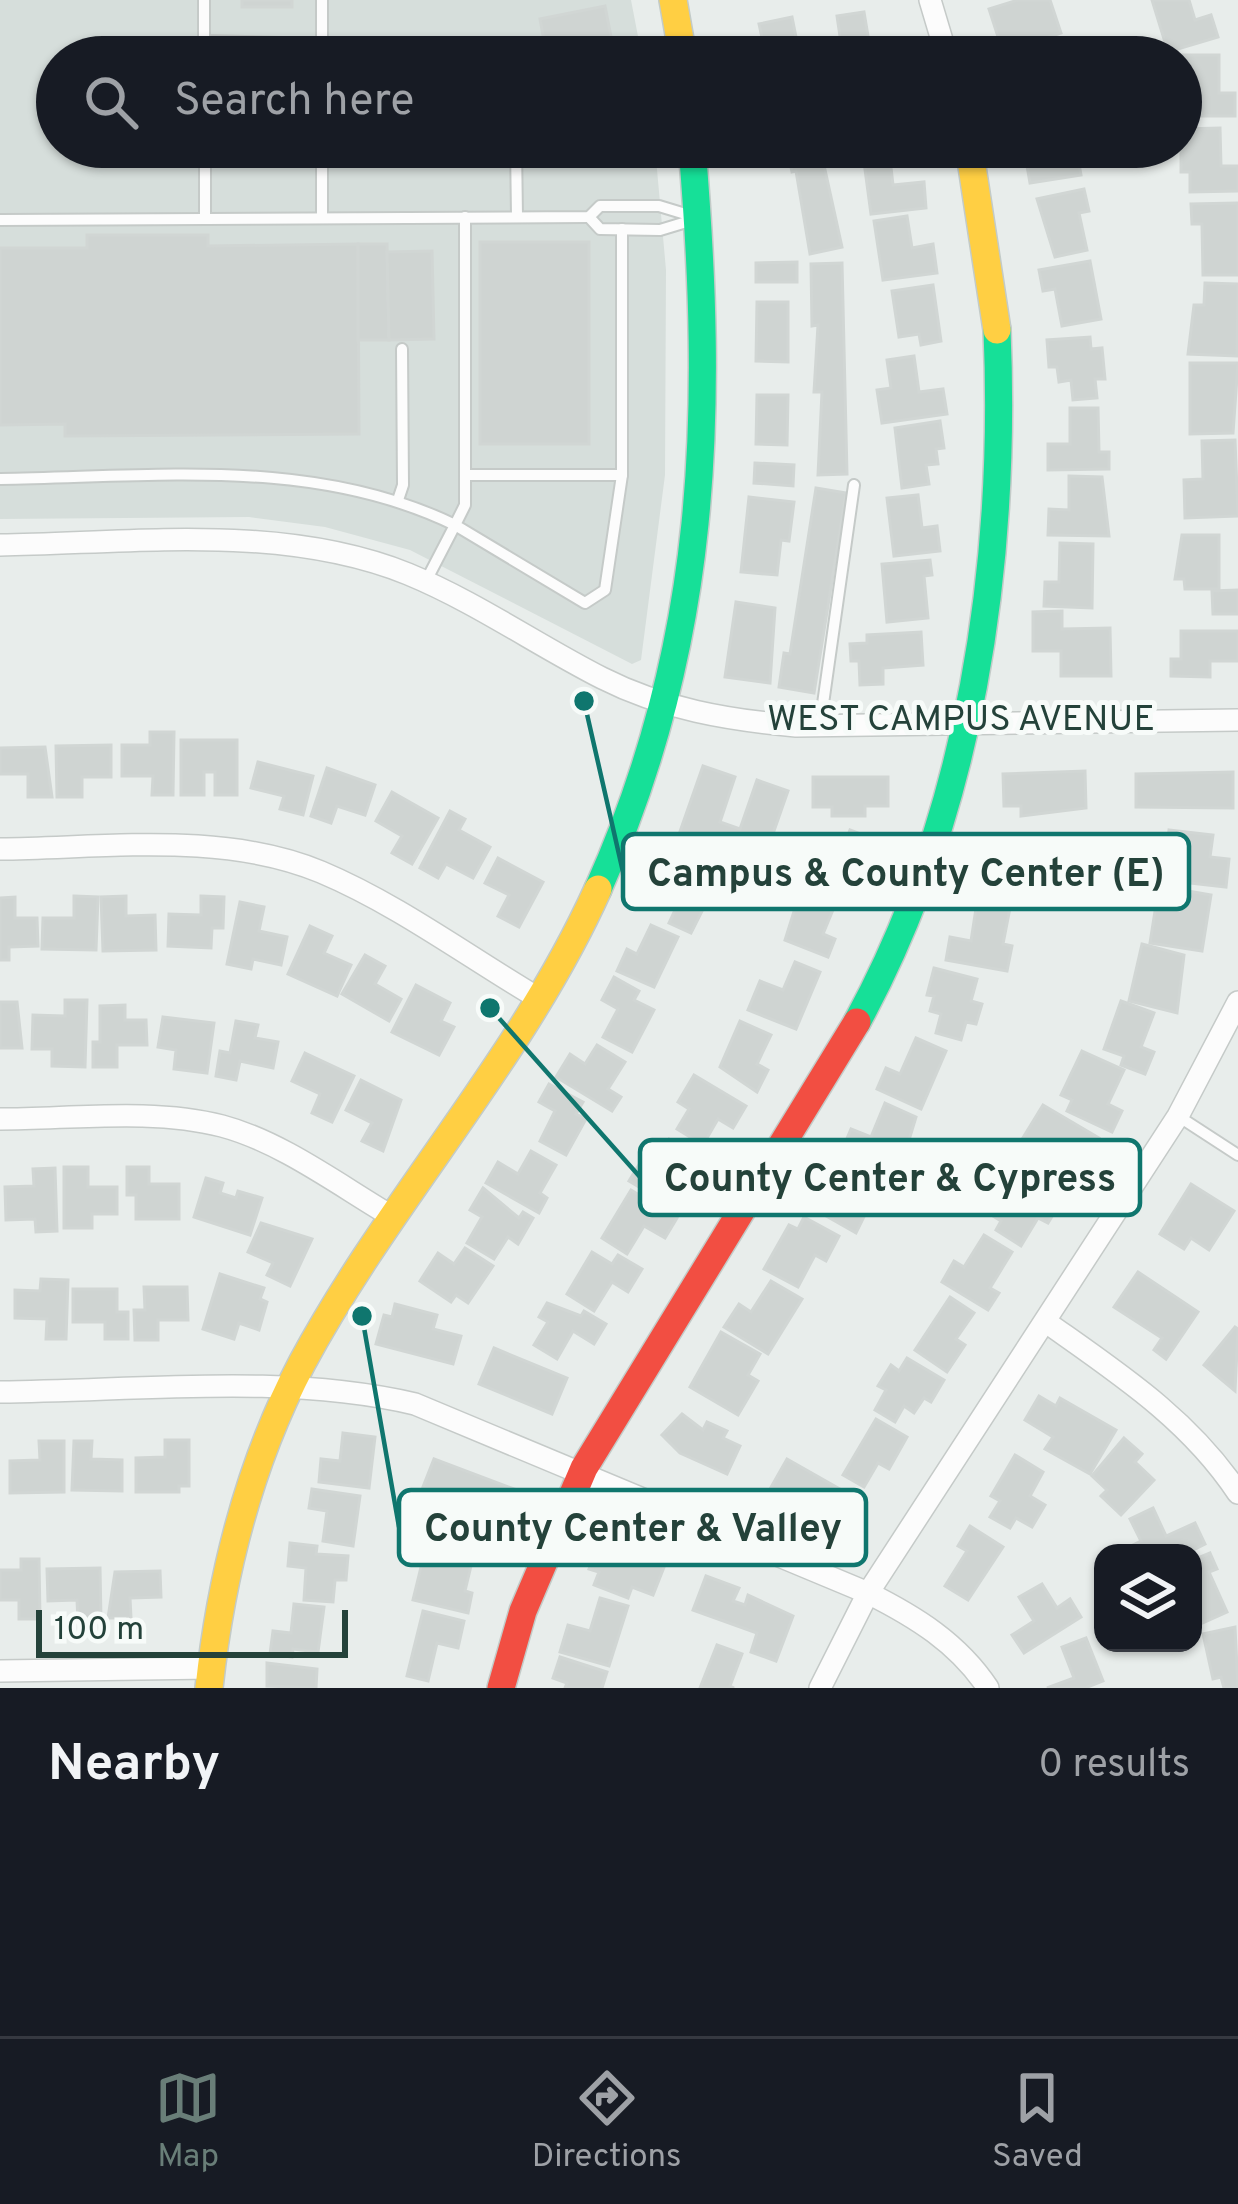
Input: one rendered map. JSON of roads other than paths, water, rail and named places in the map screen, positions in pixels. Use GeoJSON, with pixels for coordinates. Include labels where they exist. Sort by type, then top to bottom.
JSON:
{"type":"FeatureCollection","features":[{"type":"Feature","properties":{"kind":"street"},"geometry":{"type":"LineString","coordinates":[[673,0],[679,36]]}},
{"type":"Feature","properties":{"kind":"street"},"geometry":{"type":"LineString","coordinates":[[930,0],[941,36]]}},
{"type":"Feature","properties":{"kind":"street"},"geometry":{"type":"LineString","coordinates":[[0,1672],[210,1678],[225,1575],[243,1512],[320,1330],[538,998],[585,918],[641,796],[671,705],[700,536],[706,399],[694,168]]}},
{"type":"Feature","properties":{"kind":"street"},"geometry":{"type":"LineString","coordinates":[[501,1688],[532,1579],[605,1420],[791,1133],[867,1003],[916,892],[967,722],[992,559],[998,447],[994,313],[972,168]]}},
{"type":"Feature","properties":{"kind":"street","name":"WEST CAMPUS AVENUE"},"geometry":{"type":"LineString","coordinates":[[0,545],[232,542],[352,557],[425,583],[606,680],[671,705],[740,721],[820,725],[1238,720]]}},
{"type":"Feature","properties":{"kind":"street"},"geometry":{"type":"LineString","coordinates":[[0,849],[213,847],[267,856],[319,871],[371,897],[538,998]]}},
{"type":"Feature","properties":{"kind":"street"},"geometry":{"type":"LineString","coordinates":[[820,1688],[868,1593],[1178,1116],[1238,1002]]}},
{"type":"Feature","properties":{"kind":"street"},"geometry":{"type":"LineString","coordinates":[[0,1118],[170,1120],[222,1126],[279,1151],[393,1217]]}},
{"type":"Feature","properties":{"kind":"street"},"geometry":{"type":"LineString","coordinates":[[1046,1322],[1158,1402],[1216,1460],[1238,1493]]}},
{"type":"Feature","properties":{"kind":"street"},"geometry":{"type":"LineString","coordinates":[[0,1392],[293,1388],[361,1392],[415,1404],[868,1593],[923,1621],[974,1666],[988,1688]]}},
{"type":"Feature","properties":{"kind":"lane"},"geometry":{"type":"LineString","coordinates":[[204,0],[204,36]]}},
{"type":"Feature","properties":{"kind":"lane"},"geometry":{"type":"LineString","coordinates":[[322,0],[322,36]]}},
{"type":"Feature","properties":{"kind":"lane"},"geometry":{"type":"LineString","coordinates":[[205,168],[206,217]]}},
{"type":"Feature","properties":{"kind":"lane"},"geometry":{"type":"LineString","coordinates":[[322,168],[322,217]]}},
{"type":"Feature","properties":{"kind":"lane"},"geometry":{"type":"LineString","coordinates":[[516,168],[517,217]]}},
{"type":"Feature","properties":{"kind":"lane"},"geometry":{"type":"LineString","coordinates":[[0,220],[590,217],[600,206],[659,206],[699,218]]}},
{"type":"Feature","properties":{"kind":"lane"},"geometry":{"type":"LineString","coordinates":[[425,583],[465,505],[464,217]]}},
{"type":"Feature","properties":{"kind":"lane"},"geometry":{"type":"LineString","coordinates":[[590,217],[600,229],[660,230],[699,218]]}},
{"type":"Feature","properties":{"kind":"lane"},"geometry":{"type":"LineString","coordinates":[[0,478],[266,476],[349,486],[398,500],[455,525],[585,603],[605,590],[622,475],[622,229]]}},
{"type":"Feature","properties":{"kind":"lane"},"geometry":{"type":"LineString","coordinates":[[398,500],[403,485],[402,349]]}},
{"type":"Feature","properties":{"kind":"lane"},"geometry":{"type":"LineString","coordinates":[[466,475],[622,475]]}},
{"type":"Feature","properties":{"kind":"lane"},"geometry":{"type":"LineString","coordinates":[[820,725],[854,485]]}},
{"type":"Feature","properties":{"kind":"lane"},"geometry":{"type":"LineString","coordinates":[[1178,1116],[1238,1155]]}},
{"type":"Feature","properties":{"kind":"place","name":"Campus & County Center (E)"},"geometry":{"type":"Point","coordinates":[584,701]}},
{"type":"Feature","properties":{"kind":"place","name":"County Center & Cypress"},"geometry":{"type":"Point","coordinates":[490,1008]}},
{"type":"Feature","properties":{"kind":"place","name":"County Center & Valley"},"geometry":{"type":"Point","coordinates":[362,1316]}}]}
